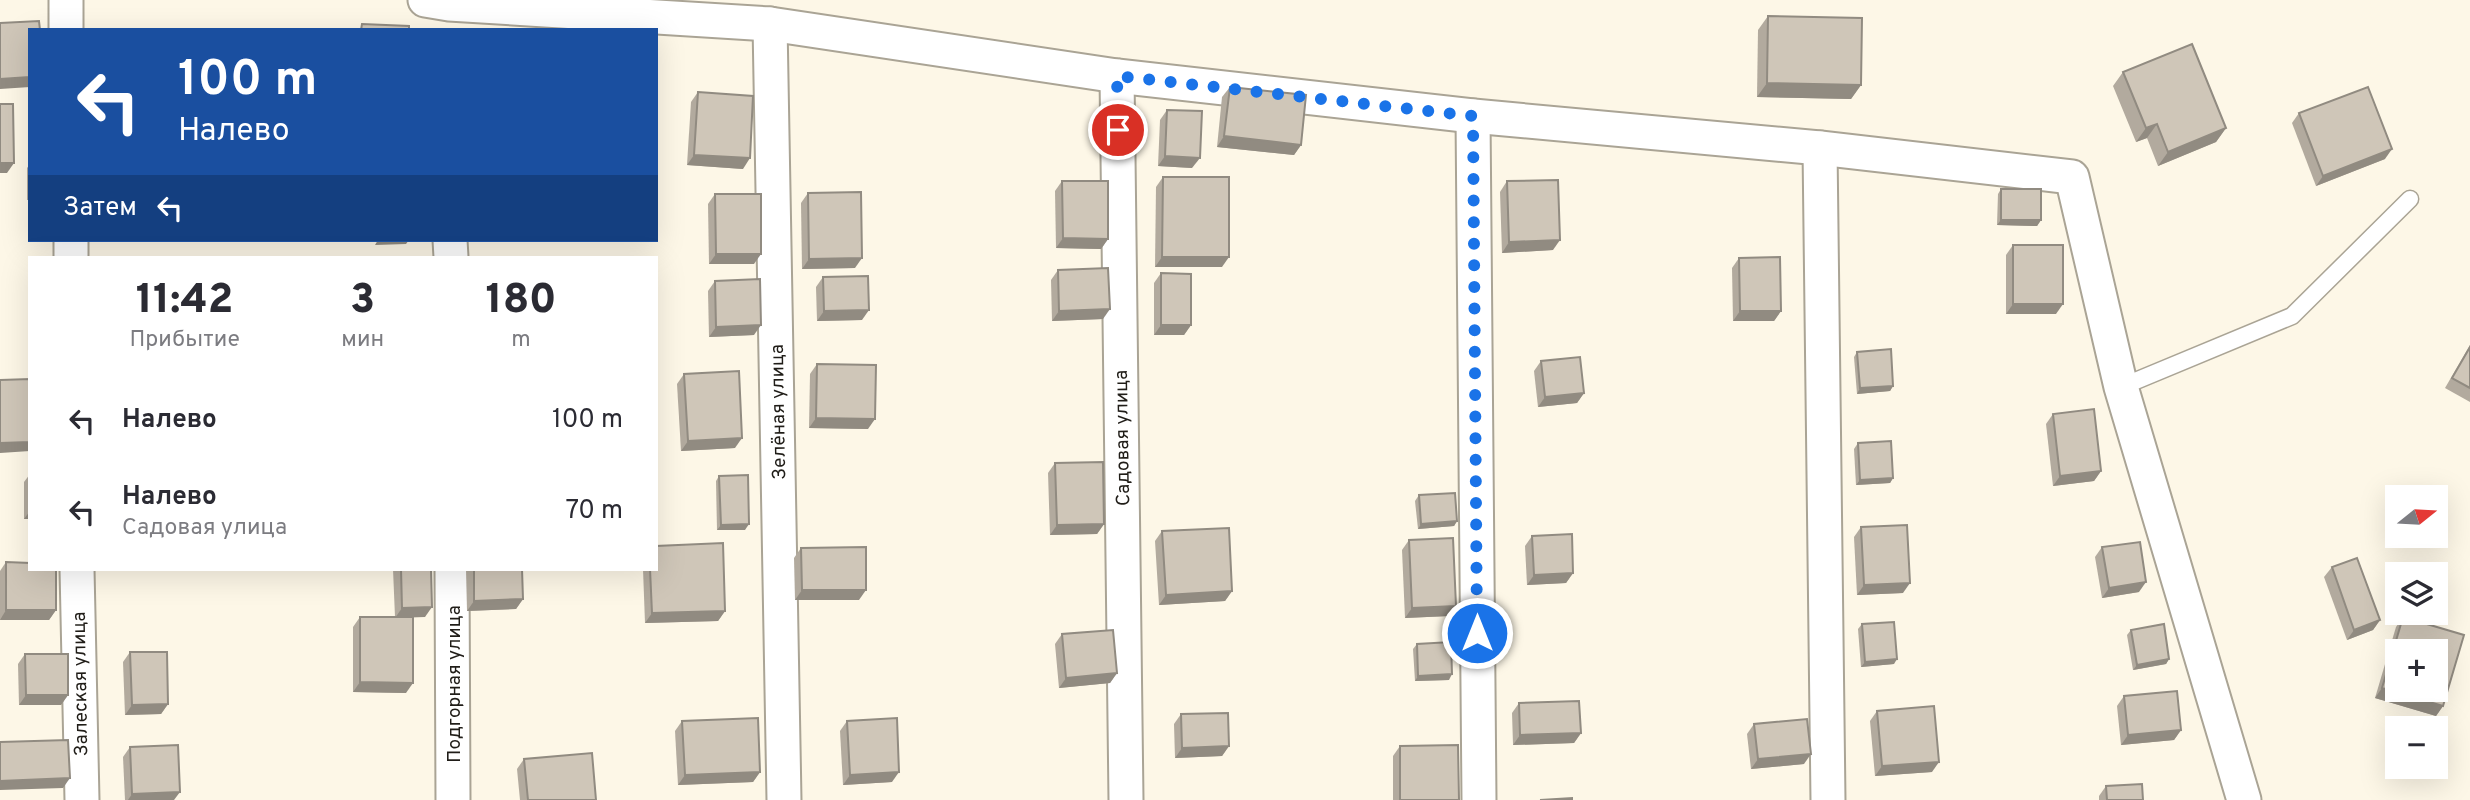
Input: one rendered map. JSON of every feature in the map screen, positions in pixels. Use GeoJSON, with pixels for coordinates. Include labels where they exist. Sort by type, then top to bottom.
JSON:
{"type":"FeatureCollection","features":[{"type":"Feature","properties":{"kind":"street"},"geometry":{"type":"LineString","coordinates":[[66,0],[66,28]]}},
{"type":"Feature","properties":{"kind":"street"},"geometry":{"type":"LineString","coordinates":[[441,11],[770,24],[1117,76],[1473,116],[1820,148],[2072,177],[2121,387],[2244,800]]}},
{"type":"Feature","properties":{"kind":"street","name":"Зелёная улица"},"geometry":{"type":"LineString","coordinates":[[770,24],[784,800]]}},
{"type":"Feature","properties":{"kind":"street","name":"Садовая улица"},"geometry":{"type":"LineString","coordinates":[[1117,76],[1126,800]]}},
{"type":"Feature","properties":{"kind":"street"},"geometry":{"type":"LineString","coordinates":[[1473,116],[1479,800]]}},
{"type":"Feature","properties":{"kind":"street"},"geometry":{"type":"LineString","coordinates":[[1820,148],[1828,800]]}},
{"type":"Feature","properties":{"kind":"street","name":"Залеская улица"},"geometry":{"type":"LineString","coordinates":[[77,571],[82,800]]}},
{"type":"Feature","properties":{"kind":"street","name":"Подгорная улица"},"geometry":{"type":"LineString","coordinates":[[452,571],[453,800]]}},
{"type":"Feature","properties":{"kind":"lane"},"geometry":{"type":"LineString","coordinates":[[2121,387],[2292,316],[2410,199]]}},
{"type":"Feature","properties":{"kind":"building"},"geometry":{"type":"Polygon","coordinates":[[[1768,16],[1862,18],[1861,85],[1767,83],[1768,16]]]}},
{"type":"Feature","properties":{"kind":"building"},"geometry":{"type":"Polygon","coordinates":[[[39,21],[40,28],[28,28],[28,77],[0,79],[0,23],[39,21]]]}},
{"type":"Feature","properties":{"kind":"building"},"geometry":{"type":"Polygon","coordinates":[[[362,24],[409,26],[409,28],[361,28],[362,24]]]}},
{"type":"Feature","properties":{"kind":"building"},"geometry":{"type":"Polygon","coordinates":[[[2192,44],[2226,128],[2168,152],[2157,124],[2146,128],[2123,72],[2192,44]]]}},
{"type":"Feature","properties":{"kind":"building"},"geometry":{"type":"Polygon","coordinates":[[[1230,87],[1306,95],[1301,145],[1224,136],[1230,87]]]}},
{"type":"Feature","properties":{"kind":"building"},"geometry":{"type":"Polygon","coordinates":[[[2368,87],[2392,149],[2323,176],[2299,113],[2368,87]]]}},
{"type":"Feature","properties":{"kind":"building"},"geometry":{"type":"Polygon","coordinates":[[[698,92],[753,96],[750,158],[694,155],[698,92]]]}},
{"type":"Feature","properties":{"kind":"building"},"geometry":{"type":"Polygon","coordinates":[[[0,104],[13,104],[14,163],[0,163],[0,104]]]}},
{"type":"Feature","properties":{"kind":"building"},"geometry":{"type":"Polygon","coordinates":[[[1167,110],[1202,111],[1200,158],[1165,156],[1167,110]]]}},
{"type":"Feature","properties":{"kind":"building"},"geometry":{"type":"Polygon","coordinates":[[[1163,177],[1229,177],[1229,257],[1162,257],[1163,177]]]}},
{"type":"Feature","properties":{"kind":"building"},"geometry":{"type":"Polygon","coordinates":[[[1558,180],[1560,240],[1509,242],[1507,181],[1558,180]]]}},
{"type":"Feature","properties":{"kind":"building"},"geometry":{"type":"Polygon","coordinates":[[[1062,181],[1108,181],[1108,239],[1063,238],[1062,181]]]}},
{"type":"Feature","properties":{"kind":"building"},"geometry":{"type":"Polygon","coordinates":[[[2001,189],[2041,189],[2041,220],[2001,220],[2001,189]]]}},
{"type":"Feature","properties":{"kind":"building"},"geometry":{"type":"Polygon","coordinates":[[[861,192],[862,258],[809,259],[808,193],[861,192]]]}},
{"type":"Feature","properties":{"kind":"building"},"geometry":{"type":"Polygon","coordinates":[[[715,194],[761,194],[761,254],[716,254],[715,194]]]}},
{"type":"Feature","properties":{"kind":"building"},"geometry":{"type":"Polygon","coordinates":[[[2013,245],[2063,245],[2063,304],[2013,304],[2013,245]]]}},
{"type":"Feature","properties":{"kind":"building"},"geometry":{"type":"Polygon","coordinates":[[[1780,257],[1781,311],[1740,311],[1739,258],[1780,257]]]}},
{"type":"Feature","properties":{"kind":"building"},"geometry":{"type":"Polygon","coordinates":[[[1108,268],[1110,309],[1059,311],[1058,270],[1108,268]]]}},
{"type":"Feature","properties":{"kind":"building"},"geometry":{"type":"Polygon","coordinates":[[[1161,273],[1191,274],[1191,325],[1161,325],[1161,273]]]}},
{"type":"Feature","properties":{"kind":"building"},"geometry":{"type":"Polygon","coordinates":[[[868,276],[869,310],[824,311],[823,277],[868,276]]]}},
{"type":"Feature","properties":{"kind":"building"},"geometry":{"type":"Polygon","coordinates":[[[760,279],[761,325],[716,327],[715,281],[760,279]]]}},
{"type":"Feature","properties":{"kind":"building"},"geometry":{"type":"Polygon","coordinates":[[[2470,347],[2470,388],[2452,378],[2470,347]]]}},
{"type":"Feature","properties":{"kind":"building"},"geometry":{"type":"Polygon","coordinates":[[[1891,349],[1893,386],[1860,388],[1857,352],[1891,349]]]}},
{"type":"Feature","properties":{"kind":"building"},"geometry":{"type":"Polygon","coordinates":[[[1580,357],[1584,393],[1545,397],[1541,361],[1580,357]]]}},
{"type":"Feature","properties":{"kind":"building"},"geometry":{"type":"Polygon","coordinates":[[[817,364],[876,365],[875,419],[816,418],[817,364]]]}},
{"type":"Feature","properties":{"kind":"building"},"geometry":{"type":"Polygon","coordinates":[[[739,371],[742,438],[688,441],[684,374],[739,371]]]}},
{"type":"Feature","properties":{"kind":"building"},"geometry":{"type":"Polygon","coordinates":[[[28,379],[28,442],[0,443],[0,380],[28,379]]]}},
{"type":"Feature","properties":{"kind":"building"},"geometry":{"type":"Polygon","coordinates":[[[2094,409],[2101,471],[2060,476],[2053,414],[2094,409]]]}},
{"type":"Feature","properties":{"kind":"building"},"geometry":{"type":"Polygon","coordinates":[[[1891,441],[1893,478],[1860,480],[1858,443],[1891,441]]]}},
{"type":"Feature","properties":{"kind":"building"},"geometry":{"type":"Polygon","coordinates":[[[1103,462],[1104,524],[1057,525],[1055,463],[1103,462]]]}},
{"type":"Feature","properties":{"kind":"building"},"geometry":{"type":"Polygon","coordinates":[[[748,475],[749,524],[721,525],[719,476],[748,475]]]}},
{"type":"Feature","properties":{"kind":"building"},"geometry":{"type":"Polygon","coordinates":[[[1455,493],[1457,521],[1421,524],[1419,495],[1455,493]]]}},
{"type":"Feature","properties":{"kind":"building"},"geometry":{"type":"Polygon","coordinates":[[[1907,525],[1910,583],[1864,585],[1861,527],[1907,525]]]}},
{"type":"Feature","properties":{"kind":"building"},"geometry":{"type":"Polygon","coordinates":[[[1229,528],[1232,591],[1166,595],[1162,531],[1229,528]]]}},
{"type":"Feature","properties":{"kind":"building"},"geometry":{"type":"Polygon","coordinates":[[[1572,534],[1573,573],[1534,575],[1532,536],[1572,534]]]}},
{"type":"Feature","properties":{"kind":"building"},"geometry":{"type":"Polygon","coordinates":[[[1453,538],[1456,606],[1412,608],[1409,540],[1453,538]]]}},
{"type":"Feature","properties":{"kind":"building"},"geometry":{"type":"Polygon","coordinates":[[[2140,542],[2146,582],[2109,588],[2102,547],[2140,542]]]}},
{"type":"Feature","properties":{"kind":"building"},"geometry":{"type":"Polygon","coordinates":[[[723,543],[725,611],[652,613],[650,571],[658,571],[658,546],[723,543]]]}},
{"type":"Feature","properties":{"kind":"building"},"geometry":{"type":"Polygon","coordinates":[[[866,547],[866,590],[802,590],[801,548],[866,547]]]}},
{"type":"Feature","properties":{"kind":"building"},"geometry":{"type":"Polygon","coordinates":[[[2357,558],[2380,620],[2354,630],[2332,567],[2357,558]]]}},
{"type":"Feature","properties":{"kind":"building"},"geometry":{"type":"Polygon","coordinates":[[[6,562],[28,563],[28,571],[56,571],[56,610],[6,610],[6,562]]]}},
{"type":"Feature","properties":{"kind":"building"},"geometry":{"type":"Polygon","coordinates":[[[401,571],[431,571],[432,607],[402,608],[401,571]]]}},
{"type":"Feature","properties":{"kind":"building"},"geometry":{"type":"Polygon","coordinates":[[[474,571],[522,571],[523,599],[474,601],[474,571]]]}},
{"type":"Feature","properties":{"kind":"building"},"geometry":{"type":"Polygon","coordinates":[[[360,617],[413,617],[413,683],[360,682],[360,617]]]}},
{"type":"Feature","properties":{"kind":"building"},"geometry":{"type":"Polygon","coordinates":[[[1894,622],[1897,659],[1865,662],[1862,624],[1894,622]]]}},
{"type":"Feature","properties":{"kind":"building"},"geometry":{"type":"Polygon","coordinates":[[[2164,624],[2169,659],[2137,665],[2131,630],[2164,624]]]}},
{"type":"Feature","properties":{"kind":"building"},"geometry":{"type":"Polygon","coordinates":[[[2401,625],[2430,625],[2464,635],[2448,689],[2448,639],[2396,639],[2401,625]]]}},
{"type":"Feature","properties":{"kind":"building"},"geometry":{"type":"Polygon","coordinates":[[[1113,630],[1117,673],[1066,678],[1062,634],[1113,630]]]}},
{"type":"Feature","properties":{"kind":"building"},"geometry":{"type":"Polygon","coordinates":[[[1451,642],[1452,674],[1418,676],[1417,644],[1451,642]]]}},
{"type":"Feature","properties":{"kind":"building"},"geometry":{"type":"Polygon","coordinates":[[[130,652],[167,652],[168,704],[132,705],[130,652]]]}},
{"type":"Feature","properties":{"kind":"building"},"geometry":{"type":"Polygon","coordinates":[[[25,654],[68,654],[68,695],[26,695],[25,654]]]}},
{"type":"Feature","properties":{"kind":"building"},"geometry":{"type":"Polygon","coordinates":[[[2177,691],[2181,730],[2128,735],[2124,696],[2177,691]]]}},
{"type":"Feature","properties":{"kind":"building"},"geometry":{"type":"Polygon","coordinates":[[[1579,701],[1581,733],[1520,735],[1519,703],[1579,701]]]}},
{"type":"Feature","properties":{"kind":"building"},"geometry":{"type":"Polygon","coordinates":[[[1934,706],[1939,762],[1882,766],[1877,711],[1934,706]]]}},
{"type":"Feature","properties":{"kind":"building"},"geometry":{"type":"Polygon","coordinates":[[[1228,713],[1229,746],[1182,748],[1181,714],[1228,713]]]}},
{"type":"Feature","properties":{"kind":"building"},"geometry":{"type":"Polygon","coordinates":[[[758,718],[760,772],[685,775],[682,721],[758,718]]]}},
{"type":"Feature","properties":{"kind":"building"},"geometry":{"type":"Polygon","coordinates":[[[897,718],[899,772],[850,775],[847,721],[897,718]]]}},
{"type":"Feature","properties":{"kind":"building"},"geometry":{"type":"Polygon","coordinates":[[[1807,719],[1811,754],[1758,759],[1754,724],[1807,719]]]}},
{"type":"Feature","properties":{"kind":"building"},"geometry":{"type":"Polygon","coordinates":[[[68,740],[70,778],[0,781],[0,742],[68,740]]]}},
{"type":"Feature","properties":{"kind":"building"},"geometry":{"type":"Polygon","coordinates":[[[178,745],[180,792],[132,794],[130,747],[178,745]]]}},
{"type":"Feature","properties":{"kind":"building"},"geometry":{"type":"Polygon","coordinates":[[[1458,745],[1459,800],[1400,800],[1400,746],[1458,745]]]}},
{"type":"Feature","properties":{"kind":"building"},"geometry":{"type":"Polygon","coordinates":[[[592,753],[596,800],[528,800],[524,759],[592,753]]]}},
{"type":"Feature","properties":{"kind":"building"},"geometry":{"type":"Polygon","coordinates":[[[2142,784],[2143,800],[2107,800],[2106,786],[2142,784]]]}},
{"type":"Feature","properties":{"kind":"building"},"geometry":{"type":"Polygon","coordinates":[[[1572,798],[1572,800],[1540,800],[1572,798]]]}},
{"type":"Feature","properties":{"kind":"route"},"geometry":{"type":"LineString","coordinates":[[1118,130],[1117,76],[1473,116],[1477,633]]}}]}
